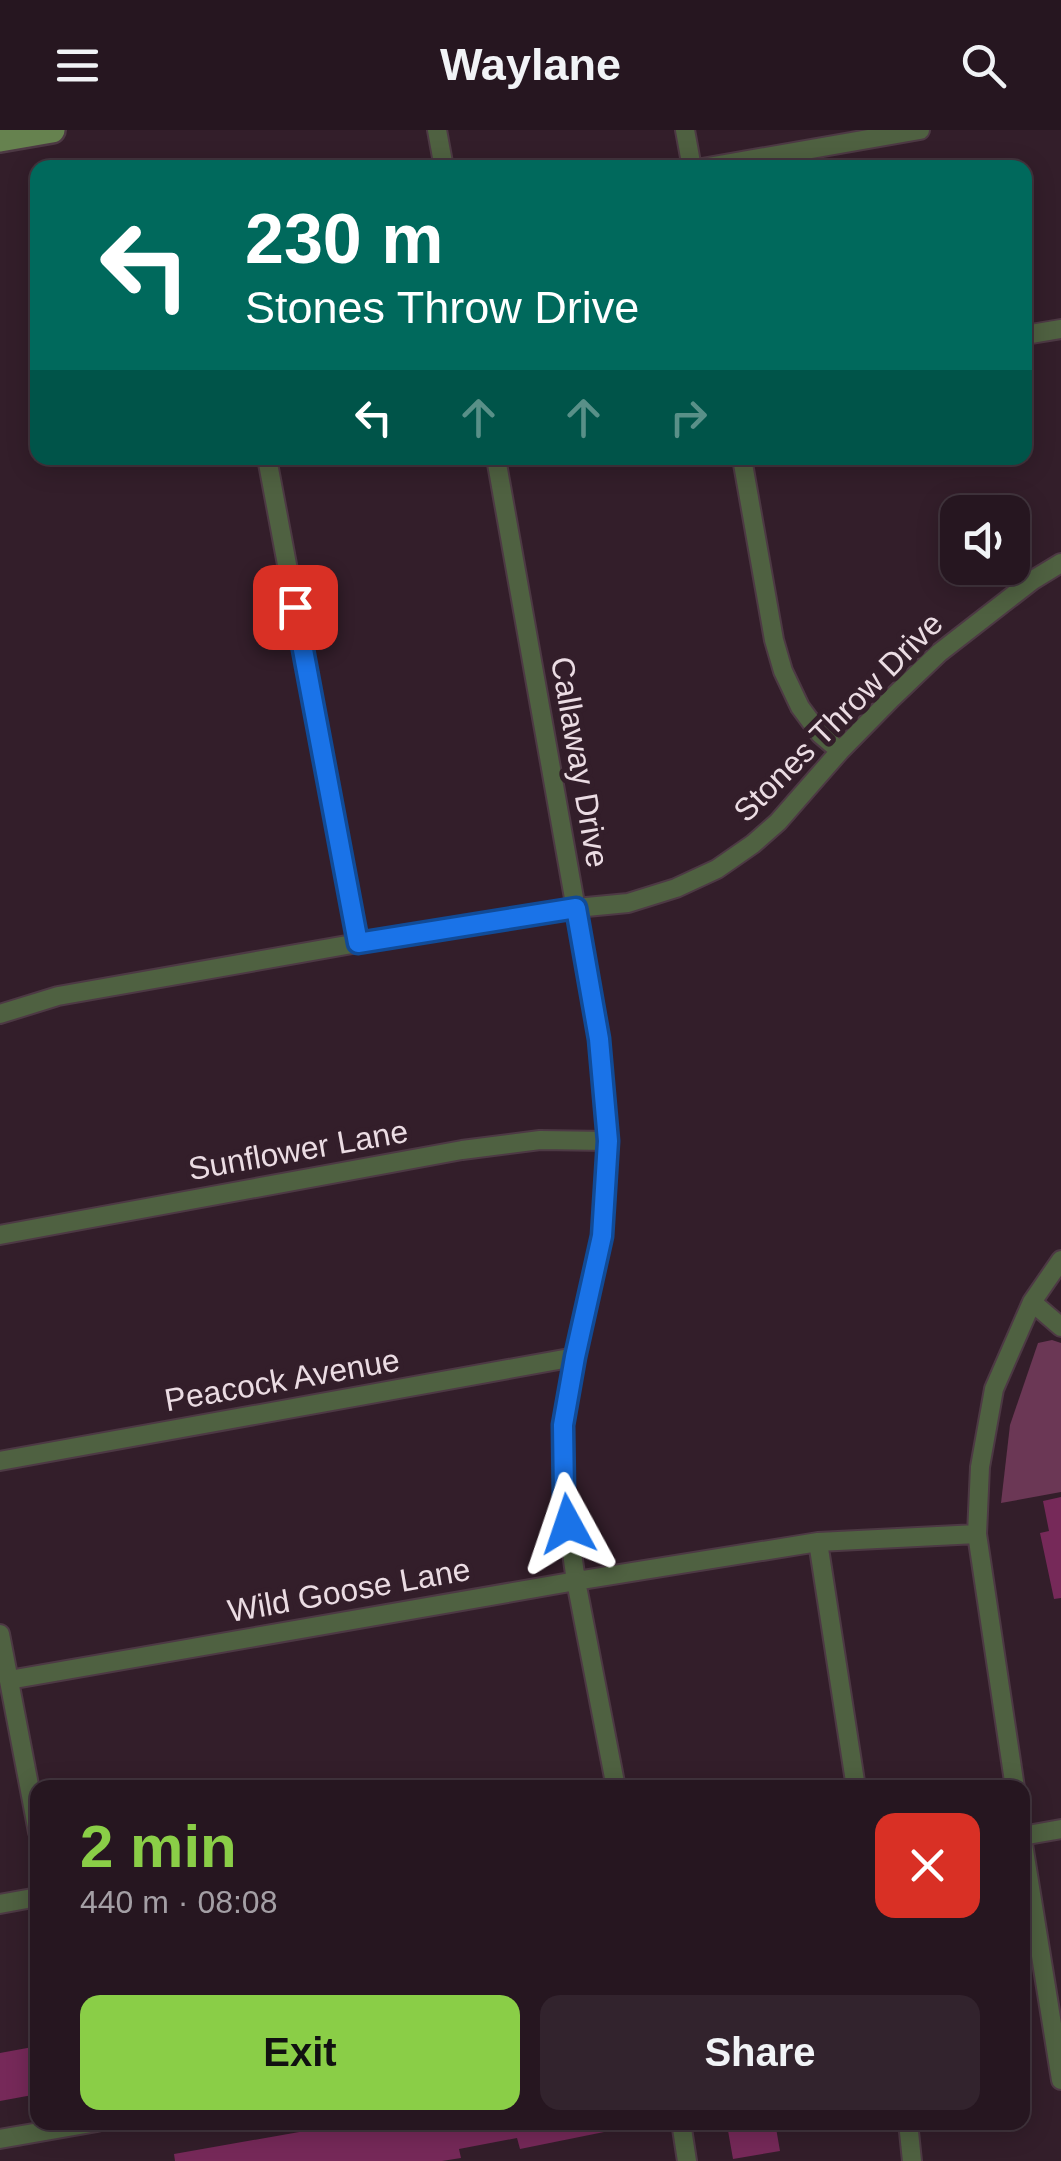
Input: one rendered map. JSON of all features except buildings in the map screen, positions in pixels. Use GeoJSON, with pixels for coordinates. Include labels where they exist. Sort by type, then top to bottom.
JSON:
{"type":"FeatureCollection","features":[{"type":"Feature","properties":{"kind":"street"},"geometry":{"type":"LineString","coordinates":[[0,139],[52,130]]}},
{"type":"Feature","properties":{"kind":"street"},"geometry":{"type":"LineString","coordinates":[[437,130],[443,160]]}},
{"type":"Feature","properties":{"kind":"street"},"geometry":{"type":"LineString","coordinates":[[685,130],[691,160]]}},
{"type":"Feature","properties":{"kind":"street"},"geometry":{"type":"LineString","coordinates":[[748,160],[920,130]]}},
{"type":"Feature","properties":{"kind":"street"},"geometry":{"type":"LineString","coordinates":[[1032,335],[1060,334]]}},
{"type":"Feature","properties":{"kind":"street"},"geometry":{"type":"LineString","coordinates":[[268,465],[358,943]]}},
{"type":"Feature","properties":{"kind":"street","name":"Callaway Drive"},"geometry":{"type":"LineString","coordinates":[[497,465],[599,1039],[608,1141],[602,1236],[563,1425],[564,1496],[576,1581],[614,1780]]}},
{"type":"Feature","properties":{"kind":"street"},"geometry":{"type":"LineString","coordinates":[[743,465],[783,671],[800,708],[820,734],[840,751]]}},
{"type":"Feature","properties":{"kind":"street","name":"Stones Throw Drive"},"geometry":{"type":"LineString","coordinates":[[0,1014],[58,996],[358,943],[628,903],[676,888],[717,869],[753,844],[940,653],[1033,580],[1061,563]]}},
{"type":"Feature","properties":{"kind":"street","name":"Sunflower Lane"},"geometry":{"type":"LineString","coordinates":[[0,1235],[462,1150],[540,1140],[608,1141]]}},
{"type":"Feature","properties":{"kind":"street"},"geometry":{"type":"LineString","coordinates":[[1013,1780],[977,1534],[980,1467],[994,1389],[1032,1302],[1061,1260]]}},
{"type":"Feature","properties":{"kind":"street"},"geometry":{"type":"LineString","coordinates":[[1032,1302],[1061,1327]]}},
{"type":"Feature","properties":{"kind":"street","name":"Peacock Avenue"},"geometry":{"type":"LineString","coordinates":[[0,1461],[575,1357]]}},
{"type":"Feature","properties":{"kind":"street","name":"Wild Goose Lane"},"geometry":{"type":"LineString","coordinates":[[8,1680],[818,1542],[977,1534]]}},
{"type":"Feature","properties":{"kind":"street"},"geometry":{"type":"LineString","coordinates":[[818,1542],[855,1780]]}},
{"type":"Feature","properties":{"kind":"street"},"geometry":{"type":"LineString","coordinates":[[0,1634],[30,1791]]}},
{"type":"Feature","properties":{"kind":"street"},"geometry":{"type":"LineString","coordinates":[[1030,1835],[1061,1829]]}},
{"type":"Feature","properties":{"kind":"street"},"geometry":{"type":"LineString","coordinates":[[1030,1886],[1061,2078]]}},
{"type":"Feature","properties":{"kind":"street"},"geometry":{"type":"LineString","coordinates":[[0,1904],[30,1898]]}},
{"type":"Feature","properties":{"kind":"street"},"geometry":{"type":"LineString","coordinates":[[0,2139],[51,2130]]}},
{"type":"Feature","properties":{"kind":"street"},"geometry":{"type":"LineString","coordinates":[[682,2130],[687,2161]]}},
{"type":"Feature","properties":{"kind":"street"},"geometry":{"type":"LineString","coordinates":[[909,2130],[912,2161]]}},
{"type":"Feature","properties":{"kind":"shaded area"},"geometry":{"type":"Polygon","coordinates":[[[1038,1343],[1061,1343],[1061,1492],[1001,1503],[1010,1425],[1038,1343]]]}},
{"type":"Feature","properties":{"kind":"route"},"geometry":{"type":"LineString","coordinates":[[295,607],[358,943],[576,908],[599,1039],[608,1141],[602,1236],[563,1425],[568,1524]]}}]}
